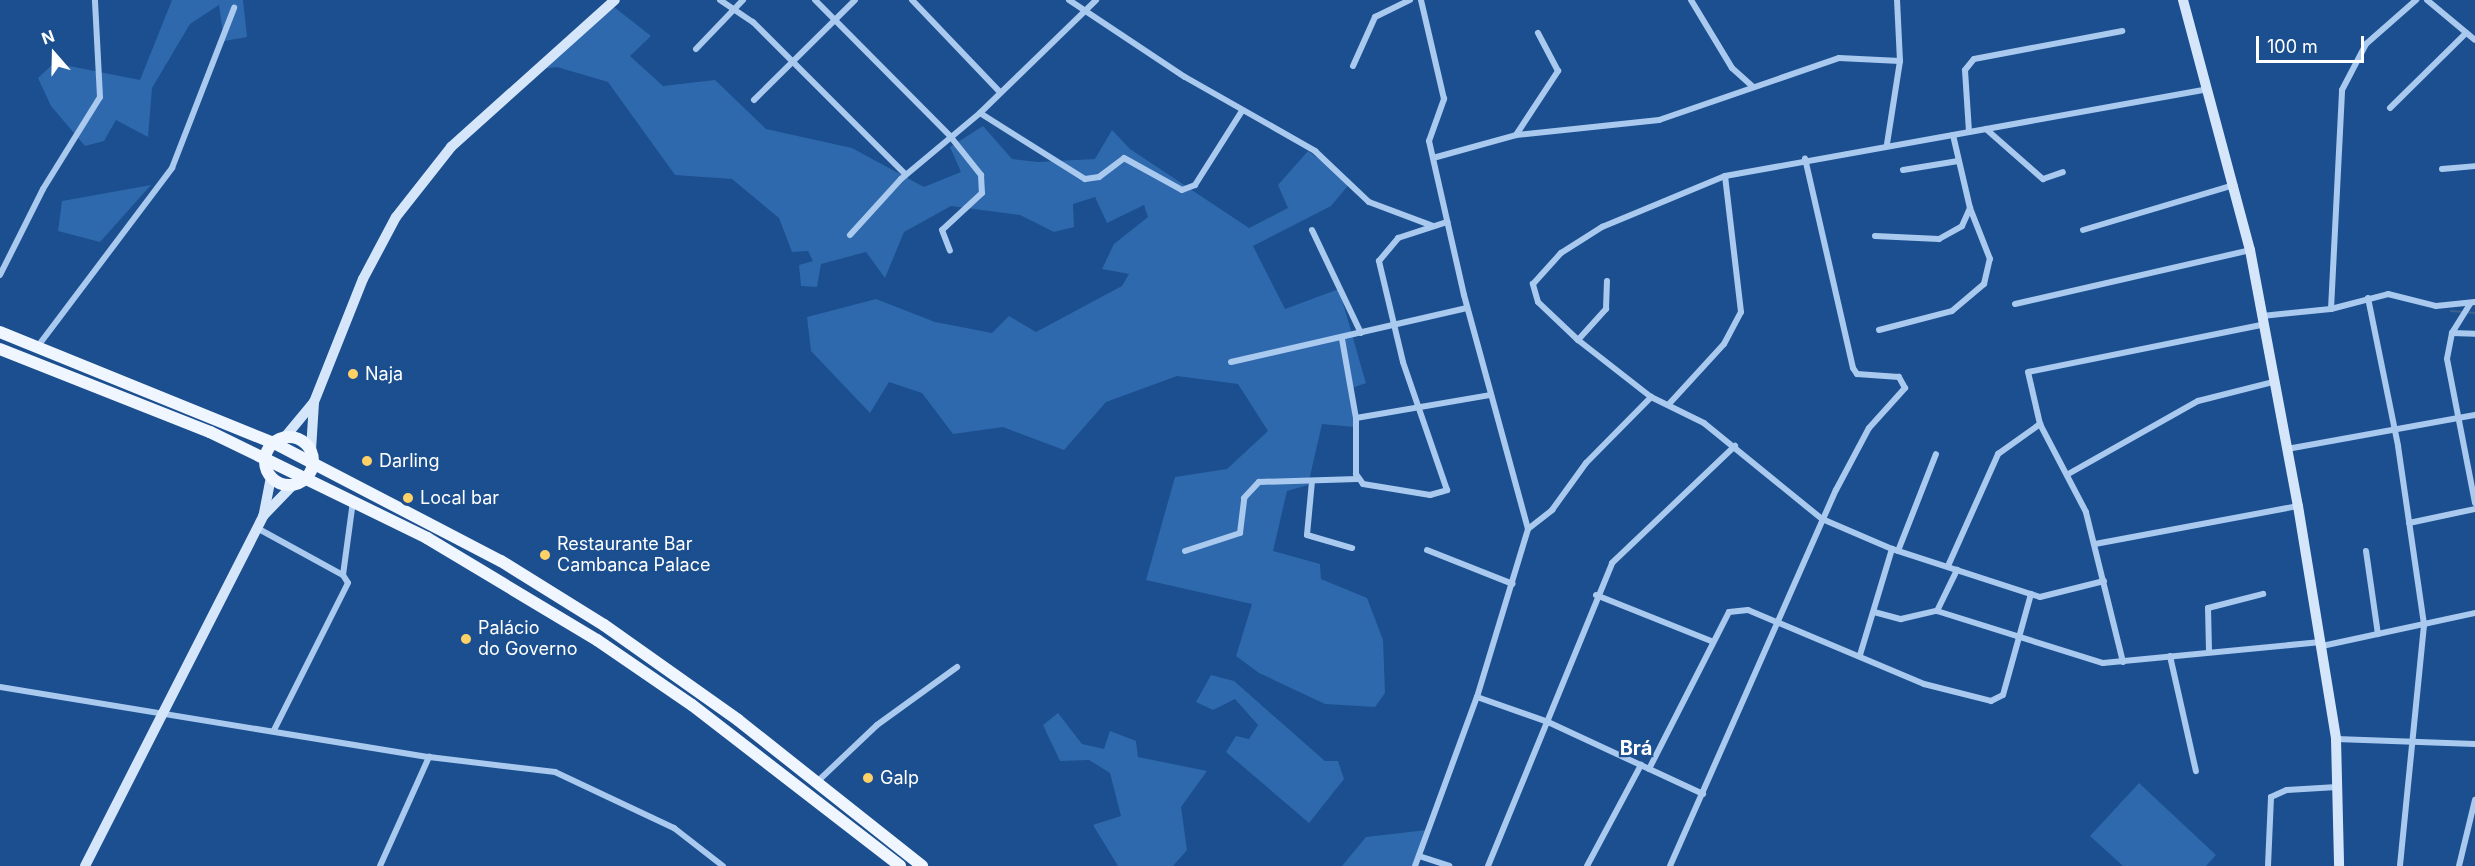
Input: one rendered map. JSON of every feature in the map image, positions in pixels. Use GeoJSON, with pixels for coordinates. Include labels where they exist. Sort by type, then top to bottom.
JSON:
{"type":"FeatureCollection","features":[{"type":"Feature","properties":{"kind":"main road"},"geometry":{"type":"LineString","coordinates":[[0,332],[274,443],[312,456],[501,561],[604,625],[818,781],[922,866]]}},
{"type":"Feature","properties":{"kind":"main road"},"geometry":{"type":"LineString","coordinates":[[0,349],[103,386],[265,458],[427,538],[597,640],[753,750],[900,866]]}},
{"type":"Feature","properties":{"kind":"main road"},"geometry":{"type":"LineString","coordinates":[[285,437],[300,440],[312,456],[307,478],[294,485],[271,477],[265,458],[274,443],[285,437]]}},
{"type":"Feature","properties":{"kind":"street"},"geometry":{"type":"LineString","coordinates":[[0,275],[43,189],[100,97],[95,0]]}},
{"type":"Feature","properties":{"kind":"street"},"geometry":{"type":"LineString","coordinates":[[285,437],[314,402],[374,254],[422,181],[477,122],[615,0]]}},
{"type":"Feature","properties":{"kind":"street"},"geometry":{"type":"LineString","coordinates":[[720,0],[753,22],[792,65],[906,175]]}},
{"type":"Feature","properties":{"kind":"street"},"geometry":{"type":"LineString","coordinates":[[696,49],[742,0]]}},
{"type":"Feature","properties":{"kind":"street"},"geometry":{"type":"LineString","coordinates":[[815,0],[950,136],[984,187],[942,230],[950,251]]}},
{"type":"Feature","properties":{"kind":"street"},"geometry":{"type":"LineString","coordinates":[[754,100],[792,65],[855,0]]}},
{"type":"Feature","properties":{"kind":"street"},"geometry":{"type":"LineString","coordinates":[[912,0],[1000,93]]}},
{"type":"Feature","properties":{"kind":"street"},"geometry":{"type":"LineString","coordinates":[[1069,0],[1242,111],[1315,151],[1369,202],[1433,226]]}},
{"type":"Feature","properties":{"kind":"street"},"geometry":{"type":"LineString","coordinates":[[850,235],[906,175],[980,112],[1096,0]]}},
{"type":"Feature","properties":{"kind":"street"},"geometry":{"type":"LineString","coordinates":[[1353,66],[1375,17],[1410,0]]}},
{"type":"Feature","properties":{"kind":"street"},"geometry":{"type":"LineString","coordinates":[[1415,866],[1477,697],[1528,529],[1467,308],[1433,158],[1428,132],[1443,99],[1421,0]]}},
{"type":"Feature","properties":{"kind":"street"},"geometry":{"type":"LineString","coordinates":[[1691,0],[1732,68],[1752,86]]}},
{"type":"Feature","properties":{"kind":"street"},"geometry":{"type":"LineString","coordinates":[[1887,144],[1899,61],[1897,0]]}},
{"type":"Feature","properties":{"kind":"street"},"geometry":{"type":"LineString","coordinates":[[2183,0],[2250,250],[2298,506],[2336,739],[2339,866]]}},
{"type":"Feature","properties":{"kind":"street"},"geometry":{"type":"LineString","coordinates":[[2331,309],[2342,90],[2362,50],[2416,0]]}},
{"type":"Feature","properties":{"kind":"street"},"geometry":{"type":"LineString","coordinates":[[2427,0],[2475,40]]}},
{"type":"Feature","properties":{"kind":"street"},"geometry":{"type":"LineString","coordinates":[[38,346],[172,168],[234,8]]}},
{"type":"Feature","properties":{"kind":"street"},"geometry":{"type":"LineString","coordinates":[[1969,132],[1965,70],[1974,59],[2122,32]]}},
{"type":"Feature","properties":{"kind":"street"},"geometry":{"type":"LineString","coordinates":[[1516,135],[1558,71],[1538,33]]}},
{"type":"Feature","properties":{"kind":"street"},"geometry":{"type":"LineString","coordinates":[[2390,108],[2466,33]]}},
{"type":"Feature","properties":{"kind":"street"},"geometry":{"type":"LineString","coordinates":[[1433,158],[1516,135],[1633,126],[1839,58],[1899,61]]}},
{"type":"Feature","properties":{"kind":"street"},"geometry":{"type":"LineString","coordinates":[[2104,581],[2049,597],[2031,594],[1895,550],[1822,519],[1735,446],[1669,404],[1651,397],[1578,340],[1538,302],[1533,292],[1539,274],[1602,227],[1725,176],[1805,158],[1953,135],[2207,88]]}},
{"type":"Feature","properties":{"kind":"street"},"geometry":{"type":"LineString","coordinates":[[980,112],[1085,179],[1099,177],[1124,158],[1182,190],[1195,185],[1242,111]]}},
{"type":"Feature","properties":{"kind":"street"},"geometry":{"type":"LineString","coordinates":[[1986,129],[2043,179],[2063,172]]}},
{"type":"Feature","properties":{"kind":"street"},"geometry":{"type":"LineString","coordinates":[[1879,330],[1952,311],[1984,284],[1990,259],[1970,208],[1953,135]]}},
{"type":"Feature","properties":{"kind":"street"},"geometry":{"type":"LineString","coordinates":[[1670,866],[1779,623],[1822,519],[1861,440],[1905,388],[1899,377],[1857,374],[1853,368],[1805,158]]}},
{"type":"Feature","properties":{"kind":"street"},"geometry":{"type":"LineString","coordinates":[[1903,170],[1958,161]]}},
{"type":"Feature","properties":{"kind":"street"},"geometry":{"type":"LineString","coordinates":[[2442,169],[2475,166]]}},
{"type":"Feature","properties":{"kind":"street"},"geometry":{"type":"LineString","coordinates":[[1669,404],[1724,344],[1741,312],[1725,176]]}},
{"type":"Feature","properties":{"kind":"street"},"geometry":{"type":"LineString","coordinates":[[2083,230],[2234,185]]}},
{"type":"Feature","properties":{"kind":"street"},"geometry":{"type":"LineString","coordinates":[[1875,236],[1939,239],[1958,231],[1970,208]]}},
{"type":"Feature","properties":{"kind":"street"},"geometry":{"type":"LineString","coordinates":[[1185,551],[1240,533],[1244,498],[1259,482],[1357,479],[1367,486],[1430,495],[1448,490],[1392,323],[1379,270],[1382,252],[1398,238],[1447,222]]}},
{"type":"Feature","properties":{"kind":"street"},"geometry":{"type":"LineString","coordinates":[[1312,230],[1361,333]]}},
{"type":"Feature","properties":{"kind":"street"},"geometry":{"type":"LineString","coordinates":[[2015,304],[2250,250]]}},
{"type":"Feature","properties":{"kind":"street"},"geometry":{"type":"LineString","coordinates":[[1578,340],[1606,309],[1607,281]]}},
{"type":"Feature","properties":{"kind":"street"},"geometry":{"type":"LineString","coordinates":[[2123,662],[2095,544],[2070,473],[2040,424],[2027,377],[2034,368],[2262,320],[2331,309],[2388,294],[2436,306],[2472,303]]}},
{"type":"Feature","properties":{"kind":"street"},"geometry":{"type":"LineString","coordinates":[[2368,298],[2394,427],[2424,625],[2410,741],[2400,866]]}},
{"type":"Feature","properties":{"kind":"street"},"geometry":{"type":"LineString","coordinates":[[2472,303],[2452,333],[2447,359],[2475,503]]}},
{"type":"Feature","properties":{"kind":"street"},"geometry":{"type":"LineString","coordinates":[[1231,362],[1342,339],[1392,323],[1467,308]]}},
{"type":"Feature","properties":{"kind":"street"},"geometry":{"type":"LineString","coordinates":[[2452,333],[2475,334]]}},
{"type":"Feature","properties":{"kind":"street"},"geometry":{"type":"LineString","coordinates":[[1342,339],[1356,418],[1357,479]]}},
{"type":"Feature","properties":{"kind":"street"},"geometry":{"type":"LineString","coordinates":[[2070,473],[2198,401],[2273,382]]}},
{"type":"Feature","properties":{"kind":"street"},"geometry":{"type":"LineString","coordinates":[[1356,418],[1419,404],[1491,395]]}},
{"type":"Feature","properties":{"kind":"street"},"geometry":{"type":"LineString","coordinates":[[1528,529],[1552,510],[1586,463],[1651,397]]}},
{"type":"Feature","properties":{"kind":"street"},"geometry":{"type":"LineString","coordinates":[[312,456],[314,402]]}},
{"type":"Feature","properties":{"kind":"street"},"geometry":{"type":"LineString","coordinates":[[2286,449],[2394,427],[2475,415]]}},
{"type":"Feature","properties":{"kind":"street"},"geometry":{"type":"LineString","coordinates":[[1948,566],[1998,454],[2040,424]]}},
{"type":"Feature","properties":{"kind":"street"},"geometry":{"type":"LineString","coordinates":[[1488,866],[1548,722],[1596,595],[1622,552],[1735,446]]}},
{"type":"Feature","properties":{"kind":"street"},"geometry":{"type":"LineString","coordinates":[[1860,655],[1895,550],[1936,454]]}},
{"type":"Feature","properties":{"kind":"street"},"geometry":{"type":"LineString","coordinates":[[84,866],[263,516],[271,477]]}},
{"type":"Feature","properties":{"kind":"street"},"geometry":{"type":"LineString","coordinates":[[1312,481],[1307,536],[1352,548]]}},
{"type":"Feature","properties":{"kind":"street"},"geometry":{"type":"LineString","coordinates":[[263,516],[294,485]]}},
{"type":"Feature","properties":{"kind":"street"},"geometry":{"type":"LineString","coordinates":[[343,575],[353,501]]}},
{"type":"Feature","properties":{"kind":"street"},"geometry":{"type":"LineString","coordinates":[[2095,544],[2298,506]]}},
{"type":"Feature","properties":{"kind":"street"},"geometry":{"type":"LineString","coordinates":[[2409,523],[2475,509]]}},
{"type":"Feature","properties":{"kind":"street"},"geometry":{"type":"LineString","coordinates":[[257,528],[343,575],[348,583],[345,594],[274,730]]}},
{"type":"Feature","properties":{"kind":"street"},"geometry":{"type":"LineString","coordinates":[[1427,550],[1513,584]]}},
{"type":"Feature","properties":{"kind":"street"},"geometry":{"type":"LineString","coordinates":[[2366,551],[2378,634]]}},
{"type":"Feature","properties":{"kind":"street"},"geometry":{"type":"LineString","coordinates":[[1937,611],[1957,570]]}},
{"type":"Feature","properties":{"kind":"street"},"geometry":{"type":"LineString","coordinates":[[1649,769],[1711,641],[1735,610],[1779,623],[1860,655],[1924,684],[1991,701],[2003,695],[2031,594]]}},
{"type":"Feature","properties":{"kind":"street"},"geometry":{"type":"LineString","coordinates":[[2209,651],[2208,608],[2263,594]]}},
{"type":"Feature","properties":{"kind":"street"},"geometry":{"type":"LineString","coordinates":[[1596,595],[1711,641]]}},
{"type":"Feature","properties":{"kind":"street"},"geometry":{"type":"LineString","coordinates":[[1874,612],[1901,618],[1937,611],[2086,661],[2123,662],[2209,651],[2322,644],[2475,613]]}},
{"type":"Feature","properties":{"kind":"street"},"geometry":{"type":"LineString","coordinates":[[2170,656],[2196,771]]}},
{"type":"Feature","properties":{"kind":"street"},"geometry":{"type":"LineString","coordinates":[[818,781],[877,725],[957,667]]}},
{"type":"Feature","properties":{"kind":"street"},"geometry":{"type":"LineString","coordinates":[[0,687],[429,757],[534,768],[576,778],[685,835],[723,866]]}},
{"type":"Feature","properties":{"kind":"street"},"geometry":{"type":"LineString","coordinates":[[1477,697],[1548,722],[1703,794]]}},
{"type":"Feature","properties":{"kind":"street"},"geometry":{"type":"LineString","coordinates":[[2336,739],[2475,744]]}},
{"type":"Feature","properties":{"kind":"street"},"geometry":{"type":"LineString","coordinates":[[380,866],[429,757]]}},
{"type":"Feature","properties":{"kind":"street"},"geometry":{"type":"LineString","coordinates":[[1587,866],[1641,765]]}},
{"type":"Feature","properties":{"kind":"street"},"geometry":{"type":"LineString","coordinates":[[2268,866],[2271,797],[2287,790],[2338,787]]}},
{"type":"Feature","properties":{"kind":"street"},"geometry":{"type":"LineString","coordinates":[[2459,866],[2475,801]]}},
{"type":"Feature","properties":{"kind":"street"},"geometry":{"type":"LineString","coordinates":[[1419,856],[1449,866]]}},
{"type":"Feature","properties":{"kind":"shaded area"},"geometry":{"type":"Polygon","coordinates":[[[172,0],[243,0],[247,37],[224,41],[219,5],[190,24],[152,88],[148,137],[116,120],[104,141],[85,146],[51,106],[38,78],[54,63],[140,80],[172,0]]]}},
{"type":"Feature","properties":{"kind":"shaded area"},"geometry":{"type":"Polygon","coordinates":[[[614,7],[651,36],[630,56],[663,86],[715,80],[766,129],[852,148],[924,187],[961,172],[950,147],[983,126],[1012,159],[1038,162],[1095,159],[1112,130],[1130,149],[1249,228],[1288,208],[1278,185],[1308,151],[1351,182],[1331,206],[1253,246],[1285,309],[1339,289],[1366,383],[1349,389],[1354,427],[1322,424],[1308,485],[1287,491],[1273,551],[1320,564],[1321,579],[1367,598],[1383,640],[1385,693],[1375,707],[1325,704],[1259,673],[1236,656],[1252,604],[1146,580],[1175,477],[1227,469],[1268,431],[1238,384],[1177,376],[1106,402],[1064,450],[1003,427],[953,434],[922,393],[889,382],[870,413],[811,351],[807,317],[876,299],[935,322],[992,333],[1009,316],[1036,332],[1122,286],[1129,274],[1102,269],[1114,244],[1148,217],[1144,205],[1107,223],[1095,197],[1073,204],[1074,227],[1054,232],[1020,215],[951,206],[904,232],[885,278],[866,252],[821,264],[817,287],[801,286],[799,265],[813,261],[808,251],[792,252],[779,218],[732,179],[675,175],[608,82],[557,67],[541,69],[614,7]]]}},
{"type":"Feature","properties":{"kind":"shaded area"},"geometry":{"type":"Polygon","coordinates":[[[151,185],[100,242],[58,231],[62,201],[151,185]]]}},
{"type":"Feature","properties":{"kind":"shaded area"},"geometry":{"type":"Polygon","coordinates":[[[1211,675],[1234,681],[1325,761],[1338,761],[1344,779],[1309,823],[1226,752],[1236,736],[1249,739],[1258,725],[1235,699],[1213,710],[1196,702],[1211,675]]]}},
{"type":"Feature","properties":{"kind":"shaded area"},"geometry":{"type":"Polygon","coordinates":[[[1058,713],[1082,744],[1104,749],[1110,731],[1136,741],[1138,757],[1207,771],[1181,807],[1187,850],[1173,866],[1118,866],[1093,825],[1121,816],[1110,773],[1089,760],[1060,761],[1043,725],[1058,713]]]}},
{"type":"Feature","properties":{"kind":"shaded area"},"geometry":{"type":"Polygon","coordinates":[[[2139,783],[2216,855],[2206,866],[2123,866],[2090,836],[2139,783]]]}},
{"type":"Feature","properties":{"kind":"shaded area"},"geometry":{"type":"Polygon","coordinates":[[[1427,830],[1415,866],[1342,866],[1366,837],[1427,830]]]}},
{"type":"Feature","properties":{"kind":"waterway"},"geometry":{"type":"LineString","coordinates":[[2451,311],[2475,313]]}},
{"type":"Feature","properties":{"kind":"place","name":"Naja"},"geometry":{"type":"Point","coordinates":[353,374]}},
{"type":"Feature","properties":{"kind":"place","name":"Darling"},"geometry":{"type":"Point","coordinates":[367,461]}},
{"type":"Feature","properties":{"kind":"place","name":"Local bar"},"geometry":{"type":"Point","coordinates":[408,498]}},
{"type":"Feature","properties":{"kind":"place","name":"Restaurante Bar Cambanca Palace"},"geometry":{"type":"Point","coordinates":[545,555]}},
{"type":"Feature","properties":{"kind":"place","name":"Palácio do Governo"},"geometry":{"type":"Point","coordinates":[466,639]}},
{"type":"Feature","properties":{"kind":"place","name":"Galp"},"geometry":{"type":"Point","coordinates":[868,778]}},
{"type":"Feature","properties":{"kind":"district","name":"Brá"},"geometry":{"type":"Point","coordinates":[1636,748]}}]}
